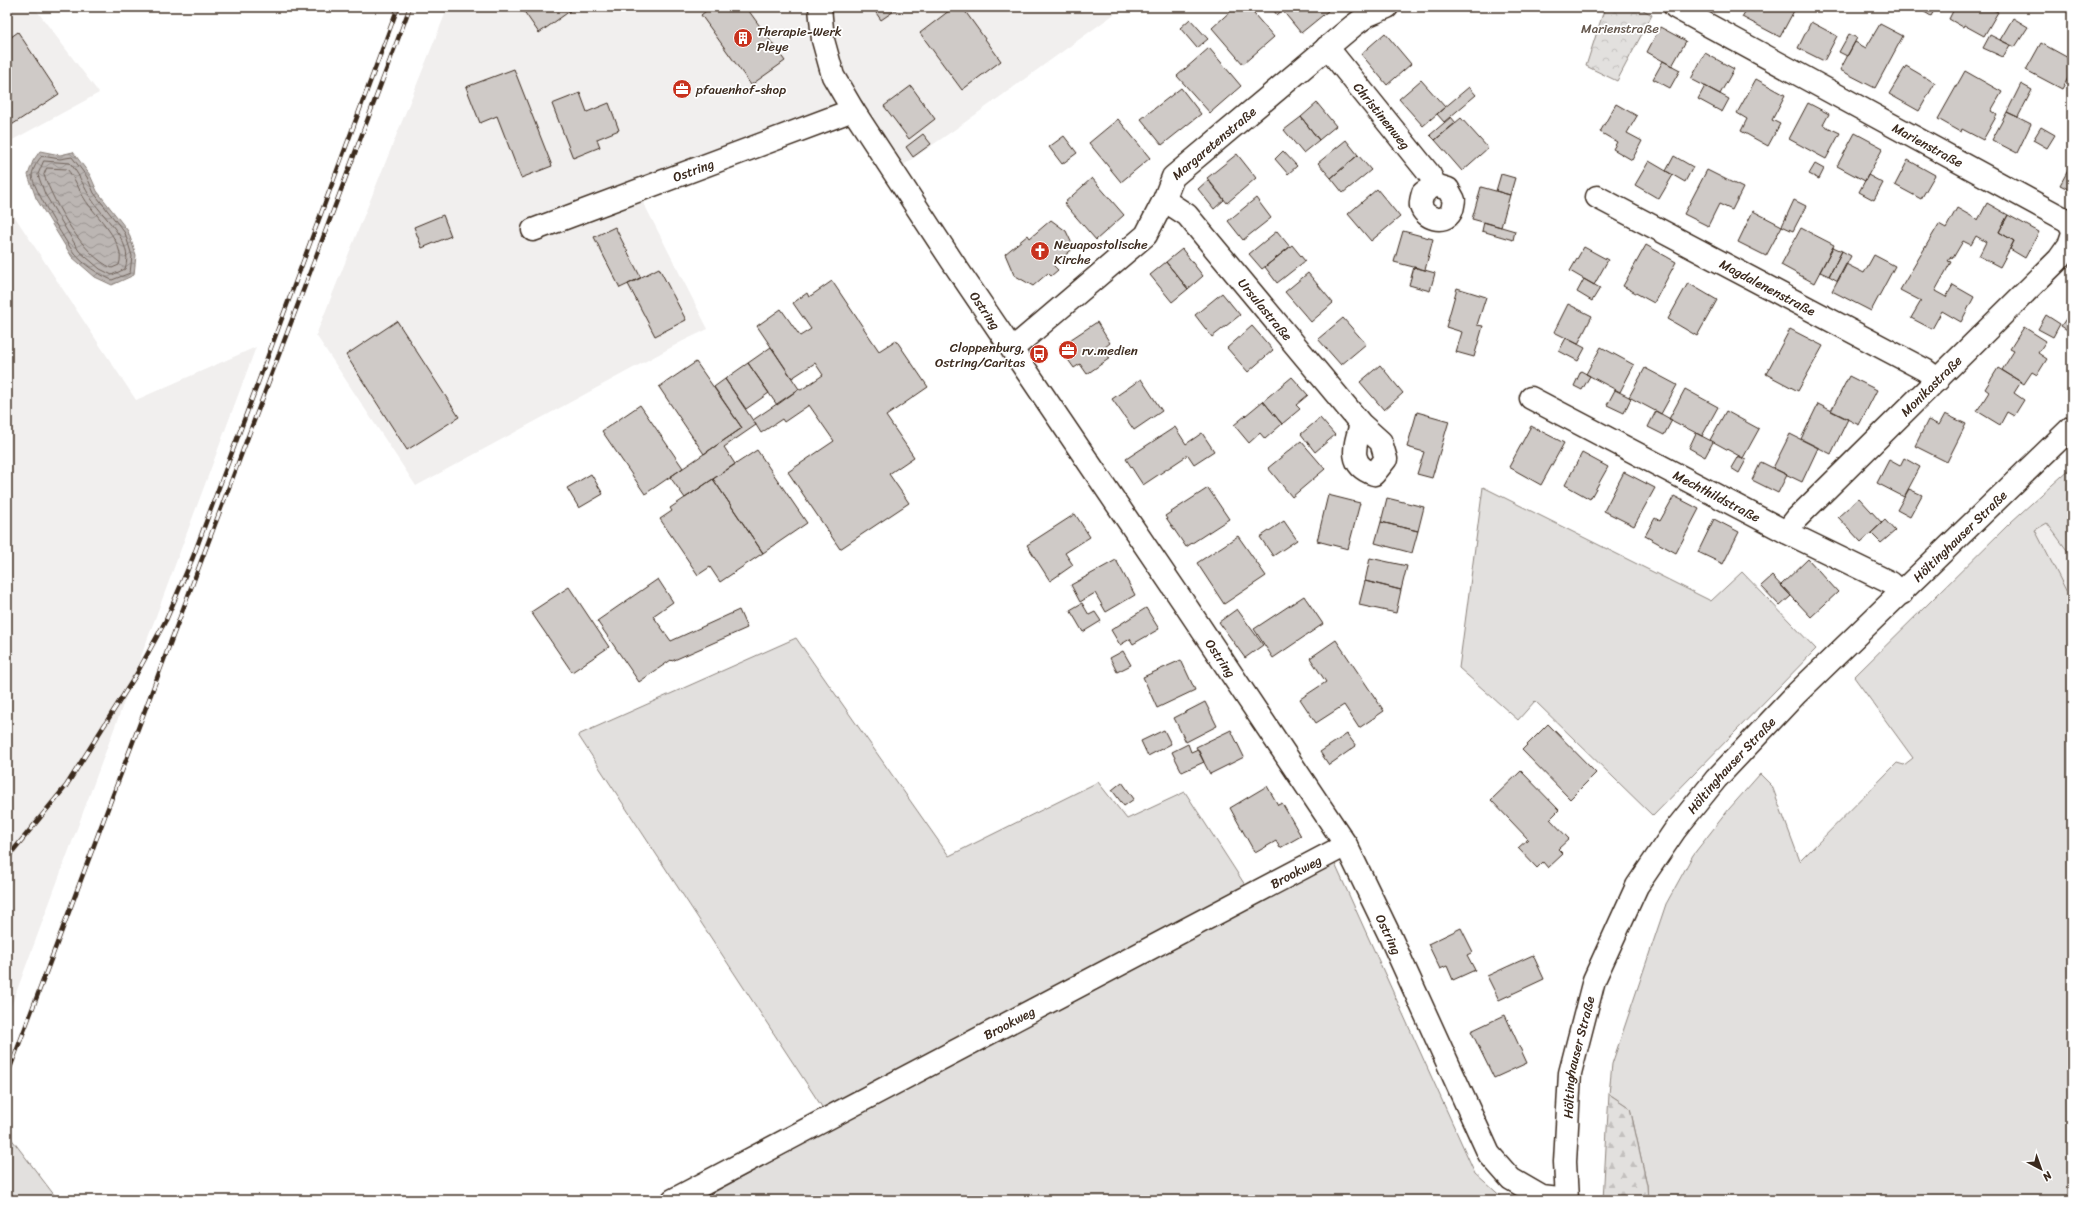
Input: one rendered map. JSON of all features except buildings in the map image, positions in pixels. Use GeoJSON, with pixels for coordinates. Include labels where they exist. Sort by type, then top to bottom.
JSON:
{"type":"FeatureCollection","features":[{"type":"Feature","properties":{"kind":"street","name":"Ostring"},"geometry":{"type":"LineString","coordinates":[[820,7],[823,40],[833,76],[853,110],[1012,349],[1200,625],[1346,845],[1389,934],[1489,1154],[1511,1179],[1517,1183],[1542,1197],[1567,1200]]}},
{"type":"Feature","properties":{"kind":"street","name":"Margaretenstraße"},"geometry":{"type":"LineString","coordinates":[[1012,349],[1146,235],[1164,200],[1173,177],[1327,47],[1368,15],[1387,7]]}},
{"type":"Feature","properties":{"kind":"street","name":"Marienstraße"},"geometry":{"type":"LineString","coordinates":[[1675,7],[2068,221],[2072,228]]}},
{"type":"Feature","properties":{"kind":"street","name":"Christinenweg"},"geometry":{"type":"LineString","coordinates":[[1327,47],[1430,175],[1435,185]]}},
{"type":"Feature","properties":{"kind":"street","name":"Ostring"},"geometry":{"type":"LineString","coordinates":[[533,230],[853,110]]}},
{"type":"Feature","properties":{"kind":"street","name":"Magdalenenstraße"},"geometry":{"type":"LineString","coordinates":[[1597,197],[1925,370],[1938,380]]}},
{"type":"Feature","properties":{"kind":"street","name":"Ursulastraße"},"geometry":{"type":"LineString","coordinates":[[1164,200],[1187,215],[1361,424]]}},
{"type":"Feature","properties":{"kind":"street","name":"Monikastraße"},"geometry":{"type":"LineString","coordinates":[[1786,532],[1797,518],[2059,259],[2069,245],[2072,236]]}},
{"type":"Feature","properties":{"kind":"street","name":"Mechthildstraße"},"geometry":{"type":"LineString","coordinates":[[1531,398],[1786,532],[1890,583],[1902,594]]}},
{"type":"Feature","properties":{"kind":"street","name":"Höltinghauser Straße"},"geometry":{"type":"LineString","coordinates":[[1567,1200],[1565,1162],[1570,1072],[1594,980],[1638,886],[1675,830],[1716,779],[1797,693],[1902,594],[2072,427]]}},
{"type":"Feature","properties":{"kind":"street","name":"Brookweg"},"geometry":{"type":"LineString","coordinates":[[673,1200],[1346,845]]}},
{"type":"Feature","properties":{"kind":"shaded area"},"geometry":{"type":"Polygon","coordinates":[[[7,7],[34,7],[99,93],[7,143],[7,7]]]}},
{"type":"Feature","properties":{"kind":"shaded area"},"geometry":{"type":"Polygon","coordinates":[[[448,7],[1124,7],[957,128],[886,177],[851,124],[642,200],[708,329],[683,341],[416,486],[316,335],[448,7]]]}},
{"type":"Feature","properties":{"kind":"shaded area"},"geometry":{"type":"Polygon","coordinates":[[[7,205],[136,400],[256,347],[7,1017],[7,205]]]}},
{"type":"Feature","properties":{"kind":"shaded area"},"geometry":{"type":"Polygon","coordinates":[[[2047,523],[2068,553],[2072,550],[2072,600],[2034,530],[2047,523]]]}},
{"type":"Feature","properties":{"kind":"green space","name":"Marienstraße"},"geometry":{"type":"Polygon","coordinates":[[[1605,7],[1638,7],[1652,15],[1617,81],[1586,66],[1605,7]]]}},
{"type":"Feature","properties":{"kind":"green space"},"geometry":{"type":"Polygon","coordinates":[[[2072,467],[2072,550],[2069,553],[2047,523],[2035,530],[2072,602],[2072,1200],[1648,1200],[1647,1185],[1630,1108],[1609,1094],[1612,1064],[1666,904],[1693,855],[1729,809],[1760,774],[1772,786],[1800,861],[1897,763],[1904,765],[1913,758],[1854,677],[2011,522],[2072,467]]]}},
{"type":"Feature","properties":{"kind":"green space"},"geometry":{"type":"Polygon","coordinates":[[[1483,487],[1711,601],[1742,572],[1816,649],[1653,816],[1535,701],[1518,720],[1459,668],[1483,487]]]}},
{"type":"Feature","properties":{"kind":"green space"},"geometry":{"type":"Polygon","coordinates":[[[796,638],[949,856],[1098,782],[1127,819],[1185,792],[1247,888],[824,1110],[578,735],[796,638]]]}},
{"type":"Feature","properties":{"kind":"green space"},"geometry":{"type":"Polygon","coordinates":[[[1335,864],[1475,1173],[1505,1200],[700,1200],[1029,1023],[1335,864]]]}},
{"type":"Feature","properties":{"kind":"green space"},"geometry":{"type":"Polygon","coordinates":[[[1609,1094],[1630,1108],[1647,1185],[1648,1200],[1603,1200],[1609,1094]]]}},
{"type":"Feature","properties":{"kind":"green space"},"geometry":{"type":"Polygon","coordinates":[[[7,1133],[58,1200],[7,1200],[7,1133]]]}},
{"type":"Feature","properties":{"kind":"water"},"geometry":{"type":"Polygon","coordinates":[[[40,151],[60,155],[73,152],[90,175],[97,191],[128,231],[136,255],[134,275],[112,285],[95,277],[72,257],[36,198],[28,175],[33,161],[40,151]]]}},
{"type":"Feature","properties":{"kind":"railway"},"geometry":{"type":"LineString","coordinates":[[7,858],[66,786],[136,675],[166,620],[193,557],[398,7]]}},
{"type":"Feature","properties":{"kind":"railway"},"geometry":{"type":"LineString","coordinates":[[7,1076],[410,7]]}},
{"type":"Feature","properties":{"kind":"place","name":"Therapie-Werk Pleye"},"geometry":{"type":"Point","coordinates":[743,38]}},
{"type":"Feature","properties":{"kind":"place","name":"pfauenhof-shop"},"geometry":{"type":"Point","coordinates":[682,89]}},
{"type":"Feature","properties":{"kind":"place","name":"Neuapostolische Kirche"},"geometry":{"type":"Point","coordinates":[1040,251]}},
{"type":"Feature","properties":{"kind":"place","name":"rv.medien"},"geometry":{"type":"Point","coordinates":[1068,350]}},
{"type":"Feature","properties":{"kind":"place","name":"Cloppenburg, Ostring/Caritas"},"geometry":{"type":"Point","coordinates":[1039,354]}}]}
